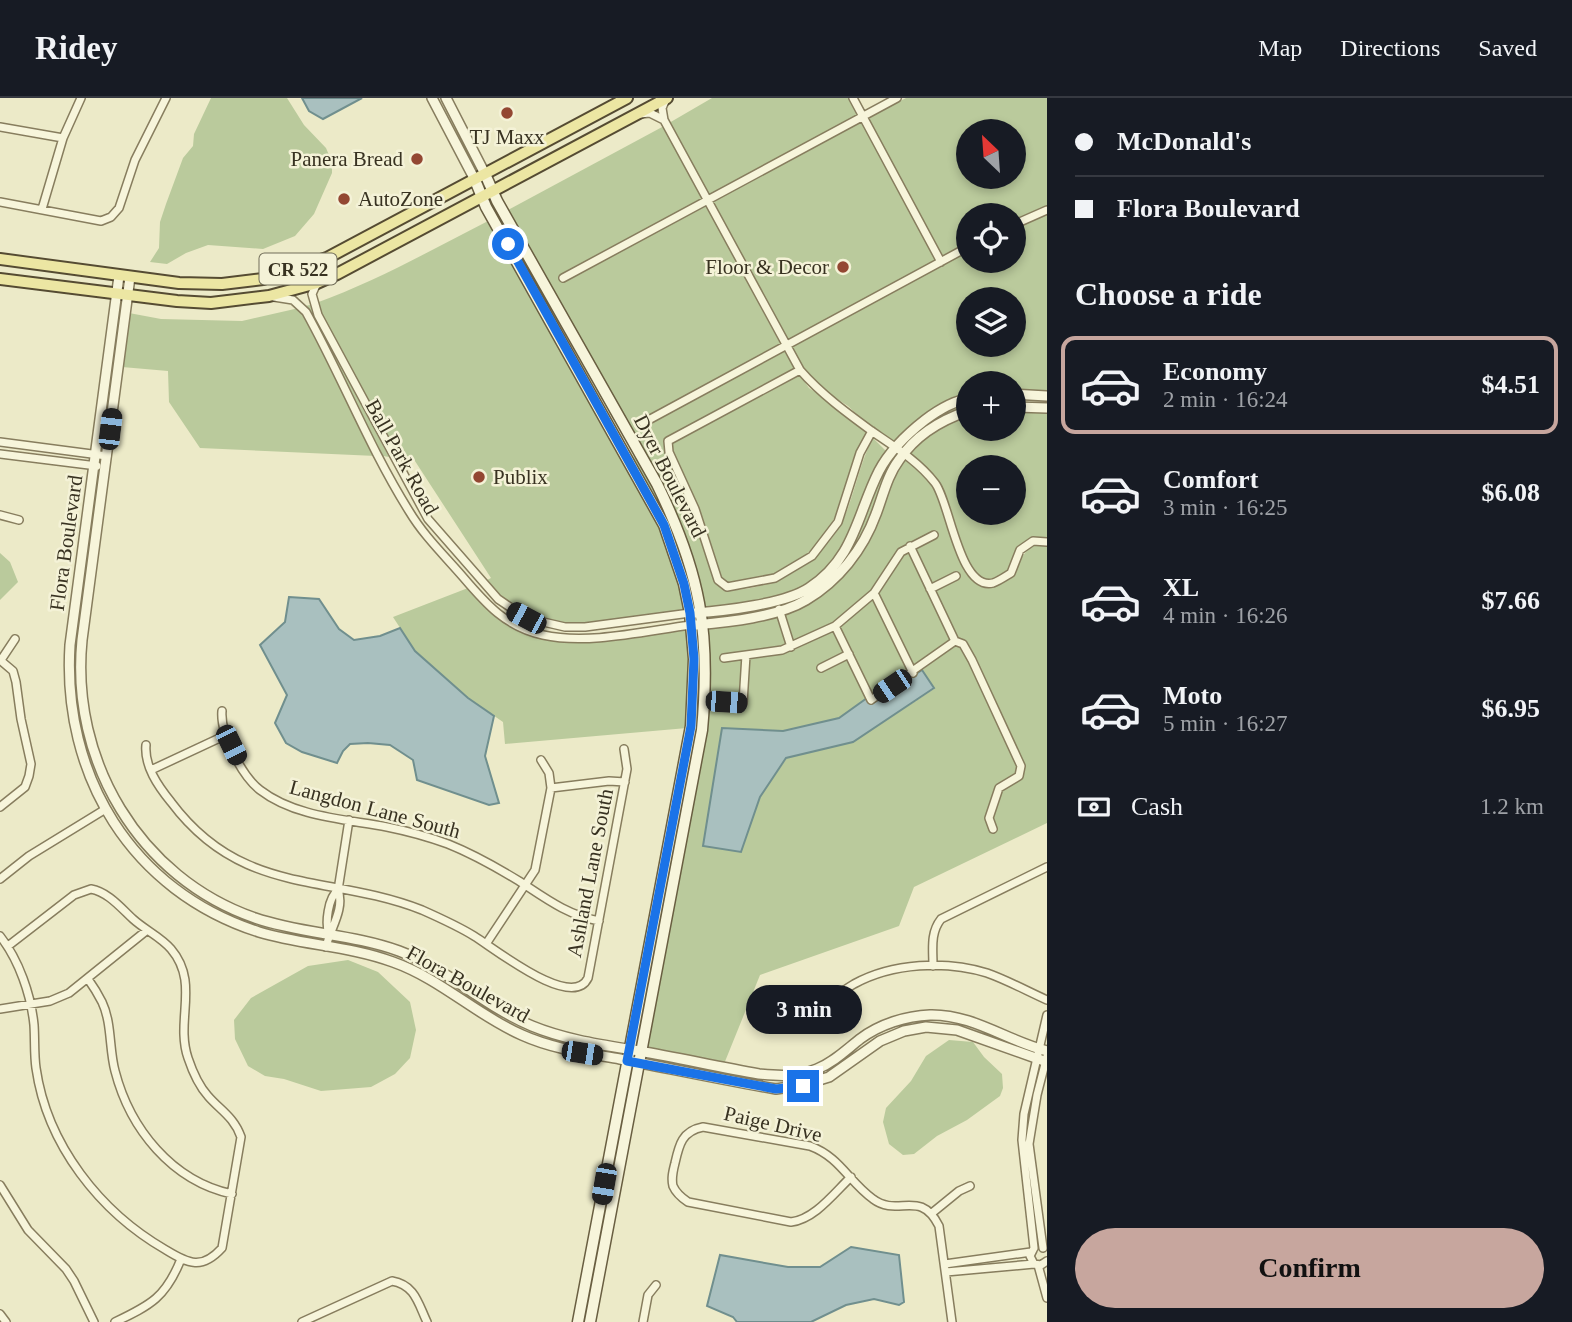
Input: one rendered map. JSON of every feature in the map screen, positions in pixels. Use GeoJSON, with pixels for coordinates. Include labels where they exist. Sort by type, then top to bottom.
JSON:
{"type":"FeatureCollection","features":[{"type":"Feature","properties":{"kind":"main road","name":"CR 522"},"geometry":{"type":"LineString","coordinates":[[0,259],[207,285],[263,279],[327,258],[627,98]]}},
{"type":"Feature","properties":{"kind":"main road","name":"CR 522"},"geometry":{"type":"LineString","coordinates":[[0,279],[122,295],[211,303],[269,296],[317,283],[666,98]]}},
{"type":"Feature","properties":{"kind":"main road","name":"Dyer Boulevard"},"geometry":{"type":"LineString","coordinates":[[480,177],[541,303],[664,525],[684,584],[690,613],[694,681],[691,726],[578,1322]]}},
{"type":"Feature","properties":{"kind":"main road","name":"Dyer Boulevard"},"geometry":{"type":"LineString","coordinates":[[487,194],[589,363],[673,516],[694,574],[702,613],[706,691],[702,730],[590,1322]]}},
{"type":"Feature","properties":{"kind":"main road"},"geometry":{"type":"LineString","coordinates":[[541,303],[551,310],[580,362],[589,363]]}},
{"type":"Feature","properties":{"kind":"main road"},"geometry":{"type":"LineString","coordinates":[[584,379],[598,389],[634,454],[646,465]]}},
{"type":"Feature","properties":{"kind":"main road"},"geometry":{"type":"LineString","coordinates":[[590,1263],[598,1284]]}},
{"type":"Feature","properties":{"kind":"street"},"geometry":{"type":"LineString","coordinates":[[41,209],[63,138],[81,98]]}},
{"type":"Feature","properties":{"kind":"street"},"geometry":{"type":"LineString","coordinates":[[0,202],[101,221],[111,217],[119,208],[135,160],[166,98]]}},
{"type":"Feature","properties":{"kind":"street","name":"Dyer Boulevard"},"geometry":{"type":"LineString","coordinates":[[432,98],[480,177]]}},
{"type":"Feature","properties":{"kind":"street","name":"Dyer Boulevard"},"geometry":{"type":"LineString","coordinates":[[446,98],[480,177]]}},
{"type":"Feature","properties":{"kind":"street"},"geometry":{"type":"LineString","coordinates":[[666,98],[662,108],[664,120],[800,370],[827,397],[904,454],[937,485],[957,545],[973,576],[980,583],[993,583],[1011,572],[1020,550],[1033,541],[1047,542]]}},
{"type":"Feature","properties":{"kind":"street"},"geometry":{"type":"LineString","coordinates":[[853,98],[941,262]]}},
{"type":"Feature","properties":{"kind":"street"},"geometry":{"type":"LineString","coordinates":[[563,278],[897,98]]}},
{"type":"Feature","properties":{"kind":"street"},"geometry":{"type":"LineString","coordinates":[[636,114],[650,113],[664,120]]}},
{"type":"Feature","properties":{"kind":"street"},"geometry":{"type":"LineString","coordinates":[[0,127],[63,138]]}},
{"type":"Feature","properties":{"kind":"street"},"geometry":{"type":"LineString","coordinates":[[1026,219],[1047,210]]}},
{"type":"Feature","properties":{"kind":"street"},"geometry":{"type":"LineString","coordinates":[[643,423],[956,254]]}},
{"type":"Feature","properties":{"kind":"street","name":"Flora Boulevard"},"geometry":{"type":"LineString","coordinates":[[125,276],[95,454],[68,664],[72,714],[84,764],[104,810],[142,859],[169,884],[196,903],[250,929],[376,956],[412,970],[441,985],[493,1020],[541,1042],[582,1053],[629,1055],[641,1052],[759,1074],[795,1075],[828,1063],[883,1026],[906,1018],[932,1015],[975,1022],[1043,1049]]}},
{"type":"Feature","properties":{"kind":"street","name":"Ball Park Road"},"geometry":{"type":"LineString","coordinates":[[317,283],[312,294],[318,315],[418,503],[440,536],[488,589],[513,610],[526,618],[565,627],[804,602],[839,575],[856,552],[869,529],[898,460],[921,435],[956,415]]}},
{"type":"Feature","properties":{"kind":"street","name":"Flora Boulevard"},"geometry":{"type":"LineString","coordinates":[[122,295],[107,456],[80,657],[83,713],[94,756],[115,802],[133,830],[178,875],[202,893],[256,918],[380,945],[413,957],[442,971],[504,1013],[548,1032],[629,1055],[639,1063],[776,1089],[803,1086],[829,1077],[869,1048],[893,1035],[934,1027],[957,1030],[1044,1060]]}},
{"type":"Feature","properties":{"kind":"street","name":"Ball Park Road"},"geometry":{"type":"LineString","coordinates":[[269,296],[293,300],[306,312],[398,491],[432,543],[489,608],[505,620],[522,629],[565,639],[703,624],[778,606],[808,589],[828,572],[847,549],[879,471],[895,447],[934,413],[956,403]]}},
{"type":"Feature","properties":{"kind":"street"},"geometry":{"type":"LineString","coordinates":[[800,370],[668,441],[668,452],[695,509],[718,580],[727,587],[775,578],[813,556],[838,522],[860,453],[872,431]]}},
{"type":"Feature","properties":{"kind":"street"},"geometry":{"type":"LineString","coordinates":[[1026,395],[1047,396]]}},
{"type":"Feature","properties":{"kind":"street"},"geometry":{"type":"LineString","coordinates":[[1026,407],[1047,408]]}},
{"type":"Feature","properties":{"kind":"street"},"geometry":{"type":"LineString","coordinates":[[0,442],[107,456]]}},
{"type":"Feature","properties":{"kind":"street"},"geometry":{"type":"LineString","coordinates":[[0,454],[105,467]]}},
{"type":"Feature","properties":{"kind":"street"},"geometry":{"type":"LineString","coordinates":[[0,515],[19,520]]}},
{"type":"Feature","properties":{"kind":"street"},"geometry":{"type":"LineString","coordinates":[[724,658],[791,647],[835,626],[874,593],[901,552],[934,535]]}},
{"type":"Feature","properties":{"kind":"street"},"geometry":{"type":"LineString","coordinates":[[910,546],[955,641],[963,644],[972,660],[1021,766],[1019,776],[999,788],[996,794],[989,818],[993,829]]}},
{"type":"Feature","properties":{"kind":"street"},"geometry":{"type":"LineString","coordinates":[[930,589],[956,576]]}},
{"type":"Feature","properties":{"kind":"street"},"geometry":{"type":"LineString","coordinates":[[874,593],[913,673]]}},
{"type":"Feature","properties":{"kind":"street"},"geometry":{"type":"LineString","coordinates":[[76,595],[88,596]]}},
{"type":"Feature","properties":{"kind":"street"},"geometry":{"type":"LineString","coordinates":[[778,606],[791,647]]}},
{"type":"Feature","properties":{"kind":"street"},"geometry":{"type":"LineString","coordinates":[[522,629],[526,618]]}},
{"type":"Feature","properties":{"kind":"street"},"geometry":{"type":"LineString","coordinates":[[607,624],[609,636]]}},
{"type":"Feature","properties":{"kind":"street"},"geometry":{"type":"LineString","coordinates":[[835,626],[871,700],[955,641]]}},
{"type":"Feature","properties":{"kind":"street"},"geometry":{"type":"LineString","coordinates":[[0,807],[25,787],[31,764],[13,671],[0,660],[15,639]]}},
{"type":"Feature","properties":{"kind":"street"},"geometry":{"type":"LineString","coordinates":[[821,668],[849,654]]}},
{"type":"Feature","properties":{"kind":"street"},"geometry":{"type":"LineString","coordinates":[[726,702],[743,703],[746,655]]}},
{"type":"Feature","properties":{"kind":"street","name":"Langdon Lane South"},"geometry":{"type":"LineString","coordinates":[[222,711],[226,734],[247,779],[265,794],[301,810],[390,827],[445,843],[484,861],[556,907],[599,921]]}},
{"type":"Feature","properties":{"kind":"street"},"geometry":{"type":"LineString","coordinates":[[146,745],[146,757],[151,770],[226,734]]}},
{"type":"Feature","properties":{"kind":"street","name":"Ashland Lane South"},"geometry":{"type":"LineString","coordinates":[[151,770],[166,796],[185,819],[205,838],[230,855],[277,876],[388,899],[419,909],[456,925],[515,964],[540,977],[571,988],[580,987],[588,978],[628,764],[624,750]]}},
{"type":"Feature","properties":{"kind":"street"},"geometry":{"type":"LineString","coordinates":[[485,944],[526,886],[537,864],[551,788],[549,773],[541,761]]}},
{"type":"Feature","properties":{"kind":"street"},"geometry":{"type":"LineString","coordinates":[[551,788],[608,781],[625,782]]}},
{"type":"Feature","properties":{"kind":"street"},"geometry":{"type":"LineString","coordinates":[[0,879],[29,856],[115,802]]}},
{"type":"Feature","properties":{"kind":"street"},"geometry":{"type":"LineString","coordinates":[[326,947],[329,935],[334,929],[333,915],[341,897],[338,890],[349,820]]}},
{"type":"Feature","properties":{"kind":"street"},"geometry":{"type":"LineString","coordinates":[[933,966],[933,934],[941,919],[1047,867]]}},
{"type":"Feature","properties":{"kind":"street"},"geometry":{"type":"LineString","coordinates":[[0,936],[8,946],[30,1004],[37,1069],[46,1104],[55,1129],[76,1167],[124,1222],[149,1240],[181,1259],[194,1263],[212,1259],[222,1248],[241,1137],[228,1114],[207,1095],[187,1056],[183,1029],[186,976],[171,950],[100,890],[91,888],[74,895],[8,946]]}},
{"type":"Feature","properties":{"kind":"street"},"geometry":{"type":"LineString","coordinates":[[0,1009],[50,1001],[69,993],[146,931]]}},
{"type":"Feature","properties":{"kind":"street"},"geometry":{"type":"LineString","coordinates":[[783,1020],[812,1014],[855,984],[876,975],[933,966],[987,973],[1047,1000]]}},
{"type":"Feature","properties":{"kind":"street"},"geometry":{"type":"LineString","coordinates":[[88,979],[103,1003],[115,1071],[126,1104],[140,1129],[159,1153],[182,1174],[209,1189],[232,1194]]}},
{"type":"Feature","properties":{"kind":"street"},"geometry":{"type":"LineString","coordinates":[[1046,1020],[1044,1060],[1030,1144],[1029,1173],[1030,1256],[1036,1264],[1047,1298]]}},
{"type":"Feature","properties":{"kind":"street"},"geometry":{"type":"LineString","coordinates":[[945,1268],[1045,1249],[1022,1140],[1028,1093],[1044,1060]]}},
{"type":"Feature","properties":{"kind":"street"},"geometry":{"type":"LineString","coordinates":[[1028,1093],[1037,1095]]}},
{"type":"Feature","properties":{"kind":"street","name":"Paige Drive"},"geometry":{"type":"LineString","coordinates":[[851,1177],[810,1215],[791,1222],[688,1202],[679,1195],[672,1177],[680,1140],[694,1129],[703,1127],[810,1146],[834,1159],[874,1200],[892,1206],[916,1205],[932,1213]]}},
{"type":"Feature","properties":{"kind":"street"},"geometry":{"type":"LineString","coordinates":[[0,1185],[28,1230],[70,1275],[94,1322]]}},
{"type":"Feature","properties":{"kind":"street"},"geometry":{"type":"LineString","coordinates":[[951,1322],[939,1226],[932,1213],[958,1191],[970,1186]]}},
{"type":"Feature","properties":{"kind":"street"},"geometry":{"type":"LineString","coordinates":[[115,1322],[154,1302],[173,1278],[181,1259]]}},
{"type":"Feature","properties":{"kind":"street"},"geometry":{"type":"LineString","coordinates":[[945,1268],[1047,1262]]}},
{"type":"Feature","properties":{"kind":"street"},"geometry":{"type":"LineString","coordinates":[[302,1322],[392,1280],[403,1283],[412,1290],[428,1322]]}},
{"type":"Feature","properties":{"kind":"street"},"geometry":{"type":"LineString","coordinates":[[643,1322],[648,1295],[656,1285]]}},
{"type":"Feature","properties":{"kind":"street"},"geometry":{"type":"LineString","coordinates":[[0,1314],[6,1322]]}},
{"type":"Feature","properties":{"kind":"green space"},"geometry":{"type":"Polygon","coordinates":[[[211,98],[287,98],[304,125],[326,148],[332,162],[332,173],[314,214],[295,236],[263,249],[208,245],[167,264],[150,262],[159,248],[160,222],[183,158],[193,146],[194,134],[211,98]]]}},
{"type":"Feature","properties":{"kind":"green space"},"geometry":{"type":"Polygon","coordinates":[[[712,98],[850,98],[859,115],[708,196],[669,123],[712,98]]]}},
{"type":"Feature","properties":{"kind":"green space"},"geometry":{"type":"Polygon","coordinates":[[[906,98],[1047,98],[1047,206],[1026,216],[1026,203],[956,203],[956,250],[942,257],[867,118],[906,98]]]}},
{"type":"Feature","properties":{"kind":"green space"},"geometry":{"type":"Polygon","coordinates":[[[862,121],[937,260],[786,342],[712,202],[862,121]]]}},
{"type":"Feature","properties":{"kind":"green space"},"geometry":{"type":"Polygon","coordinates":[[[664,126],[703,199],[559,276],[563,282],[706,205],[781,345],[640,421],[642,427],[784,351],[796,369],[665,441],[665,452],[693,510],[725,590],[776,581],[807,563],[832,538],[841,524],[873,438],[887,452],[858,519],[833,560],[816,577],[797,590],[773,598],[704,609],[688,546],[506,211],[664,126]]]}},
{"type":"Feature","properties":{"kind":"green space"},"geometry":{"type":"Polygon","coordinates":[[[1047,213],[1047,393],[1026,392],[1026,371],[956,371],[956,403],[891,447],[848,406],[812,383],[790,348],[956,258],[956,273],[1026,273],[1026,223],[1047,213]]]}},
{"type":"Feature","properties":{"kind":"green space"},"geometry":{"type":"Polygon","coordinates":[[[501,214],[553,309],[544,300],[496,217],[501,214]]]}},
{"type":"Feature","properties":{"kind":"green space"},"geometry":{"type":"Polygon","coordinates":[[[490,220],[643,490],[672,553],[686,611],[605,623],[564,623],[527,614],[504,600],[485,581],[491,578],[413,458],[396,457],[321,314],[316,303],[383,275],[490,220]]]}},
{"type":"Feature","properties":{"kind":"green space"},"geometry":{"type":"Polygon","coordinates":[[[310,305],[389,457],[383,456],[305,306],[310,305]]]}},
{"type":"Feature","properties":{"kind":"green space"},"geometry":{"type":"Polygon","coordinates":[[[299,308],[376,456],[200,448],[169,402],[168,371],[122,367],[129,313],[161,319],[242,321],[299,308]]]}},
{"type":"Feature","properties":{"kind":"green space"},"geometry":{"type":"Polygon","coordinates":[[[800,375],[809,388],[844,411],[868,434],[836,515],[812,549],[775,574],[727,584],[721,578],[698,508],[671,444],[800,375]]]}},
{"type":"Feature","properties":{"kind":"green space"},"geometry":{"type":"Polygon","coordinates":[[[594,390],[632,455],[644,467],[670,518],[698,610],[692,610],[667,523],[594,390]]]}},
{"type":"Feature","properties":{"kind":"green space"},"geometry":{"type":"Polygon","coordinates":[[[956,406],[956,416],[903,450],[898,449],[936,416],[956,406]]]}},
{"type":"Feature","properties":{"kind":"green space"},"geometry":{"type":"Polygon","coordinates":[[[1026,410],[1047,411],[1047,539],[1031,539],[1025,542],[1017,550],[1009,570],[994,578],[984,579],[976,575],[969,565],[940,484],[909,454],[936,430],[956,420],[956,441],[1026,441],[1026,410]]]}},
{"type":"Feature","properties":{"kind":"green space"},"geometry":{"type":"Polygon","coordinates":[[[892,455],[898,456],[878,503],[856,546],[843,564],[826,581],[806,595],[781,606],[780,603],[807,593],[849,551],[892,455]]]}},
{"type":"Feature","properties":{"kind":"green space"},"geometry":{"type":"Polygon","coordinates":[[[904,458],[935,488],[963,566],[972,578],[982,585],[1003,582],[1013,573],[1028,549],[1034,544],[1047,545],[1047,823],[914,887],[899,926],[760,975],[724,1064],[645,1049],[705,730],[707,627],[777,614],[787,645],[720,655],[722,661],[743,659],[740,700],[724,699],[724,705],[743,707],[746,704],[749,658],[794,650],[834,630],[845,652],[817,667],[820,673],[848,659],[867,698],[839,718],[783,731],[722,728],[741,852],[760,797],[787,758],[853,742],[934,689],[922,670],[957,644],[935,591],[960,578],[957,572],[932,584],[914,548],[938,536],[936,530],[899,549],[872,590],[834,623],[792,643],[783,613],[821,594],[846,570],[865,540],[894,474],[904,458]]]}},
{"type":"Feature","properties":{"kind":"green space"},"geometry":{"type":"Polygon","coordinates":[[[909,551],[951,640],[913,665],[878,593],[903,555],[909,551]]]}},
{"type":"Feature","properties":{"kind":"green space"},"geometry":{"type":"Polygon","coordinates":[[[0,553],[10,562],[18,582],[0,600],[0,553]]]}},
{"type":"Feature","properties":{"kind":"green space"},"geometry":{"type":"Polygon","coordinates":[[[468,588],[492,612],[516,628],[542,638],[569,642],[597,641],[688,629],[691,659],[687,728],[505,744],[503,722],[468,698],[415,651],[393,617],[468,588]]]}},
{"type":"Feature","properties":{"kind":"green space"},"geometry":{"type":"Polygon","coordinates":[[[874,598],[908,669],[872,695],[839,627],[874,598]]]}},
{"type":"Feature","properties":{"kind":"green space"},"geometry":{"type":"Polygon","coordinates":[[[694,628],[700,628],[703,658],[699,729],[638,1048],[633,1047],[694,727],[694,628]]]}},
{"type":"Feature","properties":{"kind":"green space"},"geometry":{"type":"Polygon","coordinates":[[[348,960],[378,972],[410,1002],[416,1030],[410,1058],[395,1074],[371,1087],[321,1091],[265,1076],[248,1066],[235,1039],[234,1020],[251,998],[308,966],[348,960]]]}},
{"type":"Feature","properties":{"kind":"green space"},"geometry":{"type":"Polygon","coordinates":[[[949,1040],[973,1042],[1002,1074],[1003,1088],[1000,1096],[914,1154],[903,1155],[889,1144],[883,1122],[886,1108],[911,1081],[926,1056],[949,1040]]]}},
{"type":"Feature","properties":{"kind":"water"},"geometry":{"type":"Polygon","coordinates":[[[302,98],[362,98],[323,119],[309,111],[302,98]]]}},
{"type":"Feature","properties":{"kind":"water"},"geometry":{"type":"Polygon","coordinates":[[[289,597],[319,599],[339,629],[354,640],[380,636],[400,628],[415,651],[468,698],[494,716],[485,756],[499,803],[489,805],[417,780],[413,760],[390,745],[350,744],[337,763],[302,752],[286,743],[275,723],[287,695],[260,645],[285,622],[289,597]]]}},
{"type":"Feature","properties":{"kind":"water"},"geometry":{"type":"Polygon","coordinates":[[[922,670],[934,688],[853,742],[786,758],[760,797],[741,852],[703,846],[722,728],[783,731],[839,718],[867,698],[873,703],[922,670]]]}},
{"type":"Feature","properties":{"kind":"water"},"geometry":{"type":"Polygon","coordinates":[[[851,1247],[899,1255],[904,1302],[899,1305],[874,1299],[846,1305],[811,1322],[737,1322],[733,1317],[707,1306],[720,1255],[788,1267],[820,1267],[851,1247]]]}},
{"type":"Feature","properties":{"kind":"place","name":"TJ Maxx"},"geometry":{"type":"Point","coordinates":[507,113]}},
{"type":"Feature","properties":{"kind":"place","name":"Panera Bread"},"geometry":{"type":"Point","coordinates":[417,159]}},
{"type":"Feature","properties":{"kind":"place","name":"AutoZone"},"geometry":{"type":"Point","coordinates":[344,199]}},
{"type":"Feature","properties":{"kind":"place","name":"Floor & Decor"},"geometry":{"type":"Point","coordinates":[843,267]}},
{"type":"Feature","properties":{"kind":"place","name":"Publix"},"geometry":{"type":"Point","coordinates":[479,477]}},
{"type":"Feature","properties":{"kind":"route"},"geometry":{"type":"LineString","coordinates":[[508,244],[664,525],[675,552],[690,613],[694,659],[691,726],[627,1061],[776,1089],[803,1086]]}}]}
